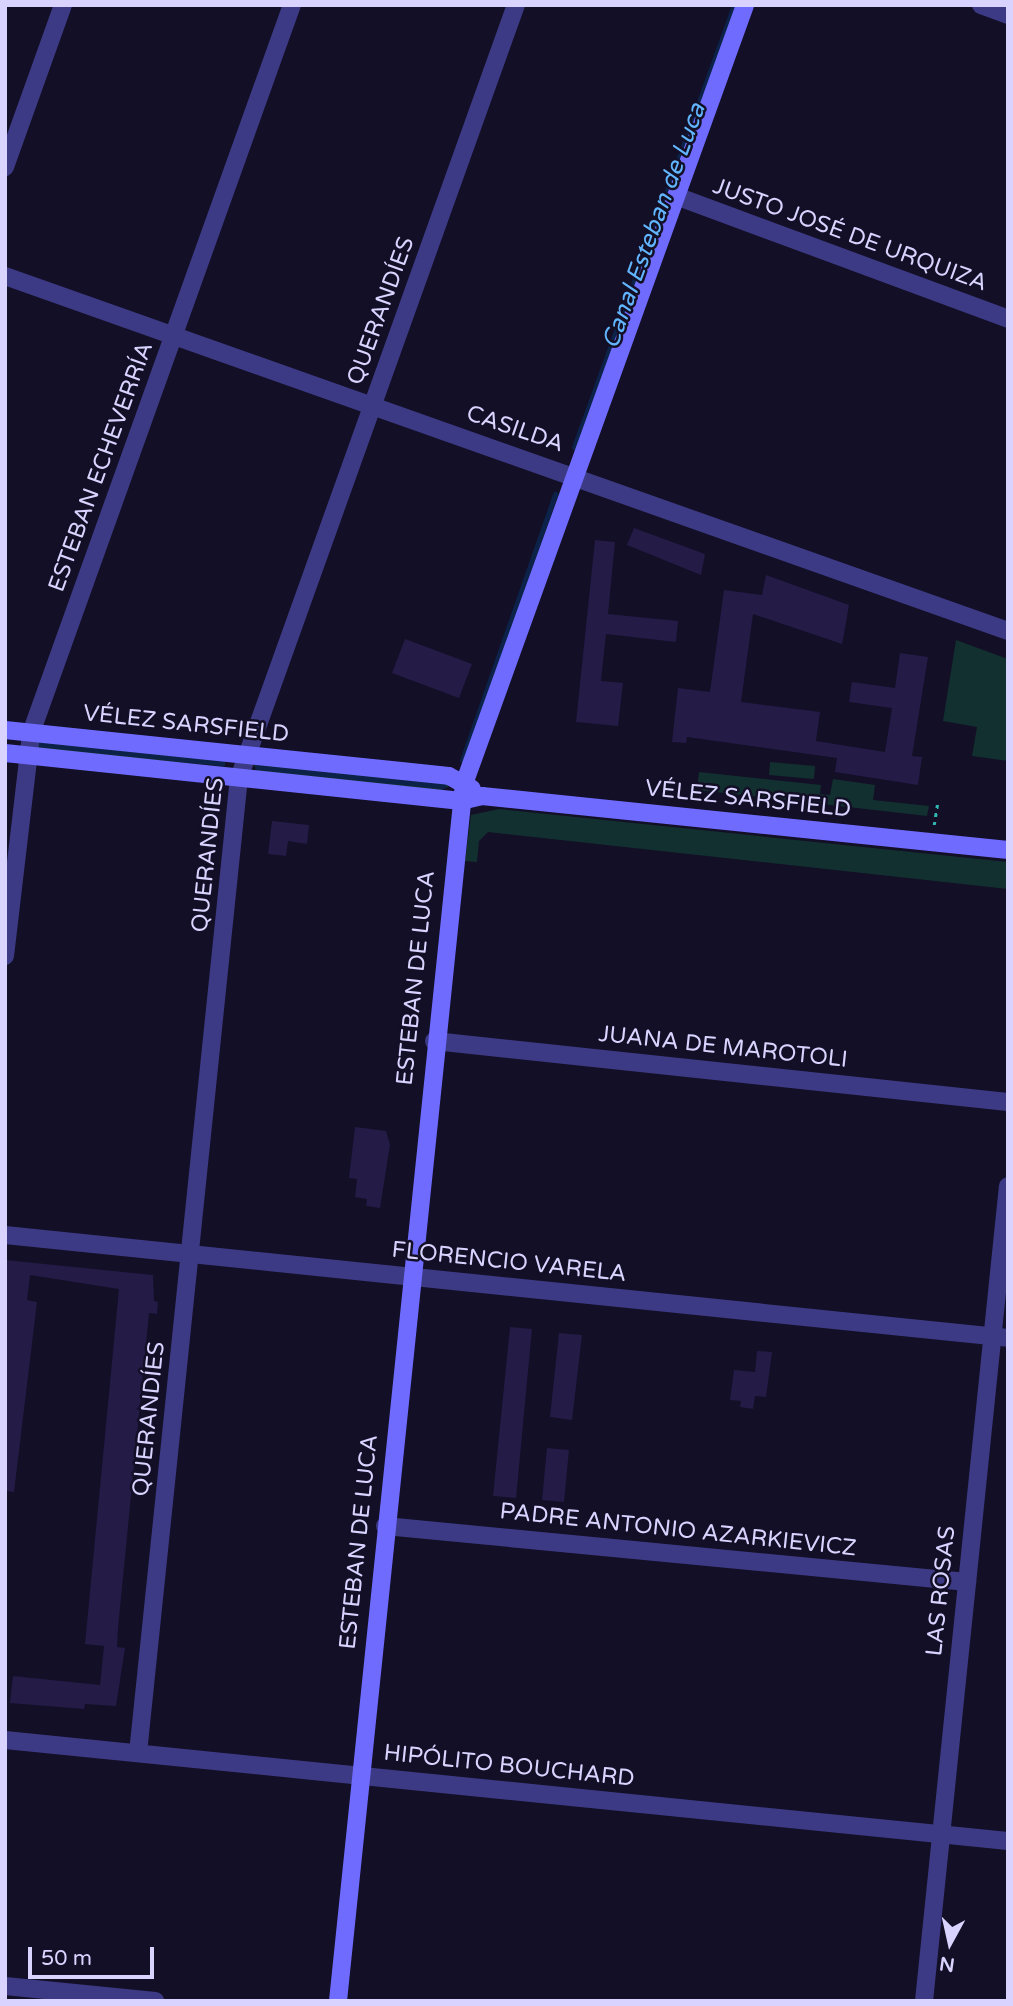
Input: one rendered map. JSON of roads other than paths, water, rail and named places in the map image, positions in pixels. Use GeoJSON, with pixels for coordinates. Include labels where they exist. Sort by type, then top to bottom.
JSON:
{"type":"FeatureCollection","features":[{"type":"Feature","properties":{"kind":"street"},"geometry":{"type":"LineString","coordinates":[[5,167],[63,5]]}},
{"type":"Feature","properties":{"kind":"street","name":"ESTEBAN ECHEVERRÍA"},"geometry":{"type":"LineString","coordinates":[[5,956],[26,755],[31,733],[292,5]]}},
{"type":"Feature","properties":{"kind":"street","name":"QUERANDÍES"},"geometry":{"type":"LineString","coordinates":[[138,1753],[192,1254],[239,778],[516,5]]}},
{"type":"Feature","properties":{"kind":"street","name":"ESTEBAN DE LUCA"},"geometry":{"type":"LineString","coordinates":[[338,2001],[434,1041],[462,793],[745,5]]}},
{"type":"Feature","properties":{"kind":"street"},"geometry":{"type":"LineString","coordinates":[[981,5],[1008,15]]}},
{"type":"Feature","properties":{"kind":"street","name":"JUSTO JOSÉ DE URQUIZA"},"geometry":{"type":"LineString","coordinates":[[676,196],[1008,319]]}},
{"type":"Feature","properties":{"kind":"street","name":"CASILDA"},"geometry":{"type":"LineString","coordinates":[[5,276],[1008,631]]}},
{"type":"Feature","properties":{"kind":"street","name":"VÉLEZ SARSFIELD"},"geometry":{"type":"LineString","coordinates":[[5,730],[449,776],[462,793]]}},
{"type":"Feature","properties":{"kind":"street","name":"VÉLEZ SARSFIELD"},"geometry":{"type":"LineString","coordinates":[[5,753],[239,778],[462,793],[1008,850]]}},
{"type":"Feature","properties":{"kind":"street","name":"JUANA DE MAROTOLI"},"geometry":{"type":"LineString","coordinates":[[434,1041],[1008,1102]]}},
{"type":"Feature","properties":{"kind":"street","name":"LAS ROSAS"},"geometry":{"type":"LineString","coordinates":[[924,2001],[967,1582],[1000,1337],[1008,1186]]}},
{"type":"Feature","properties":{"kind":"street","name":"FLORENCIO VARELA"},"geometry":{"type":"LineString","coordinates":[[5,1235],[1000,1337]]}},
{"type":"Feature","properties":{"kind":"street","name":"PADRE ANTONIO AZARKIEVICZ"},"geometry":{"type":"LineString","coordinates":[[385,1526],[967,1582]]}},
{"type":"Feature","properties":{"kind":"street","name":"HIPÓLITO BOUCHARD"},"geometry":{"type":"LineString","coordinates":[[5,1740],[1008,1841]]}},
{"type":"Feature","properties":{"kind":"street"},"geometry":{"type":"LineString","coordinates":[[5,1986],[155,2001]]}},
{"type":"Feature","properties":{"kind":"waterway","name":"Canal Esteban de Luca"},"geometry":{"type":"LineString","coordinates":[[574,447],[734,5]]}},
{"type":"Feature","properties":{"kind":"waterway","name":"Canal Esteban de Luca"},"geometry":{"type":"LineString","coordinates":[[462,760],[555,494]]}},
{"type":"Feature","properties":{"kind":"waterway"},"geometry":{"type":"LineString","coordinates":[[40,744],[222,763]]}},
{"type":"Feature","properties":{"kind":"waterway"},"geometry":{"type":"LineString","coordinates":[[257,767],[443,786]]}}]}
